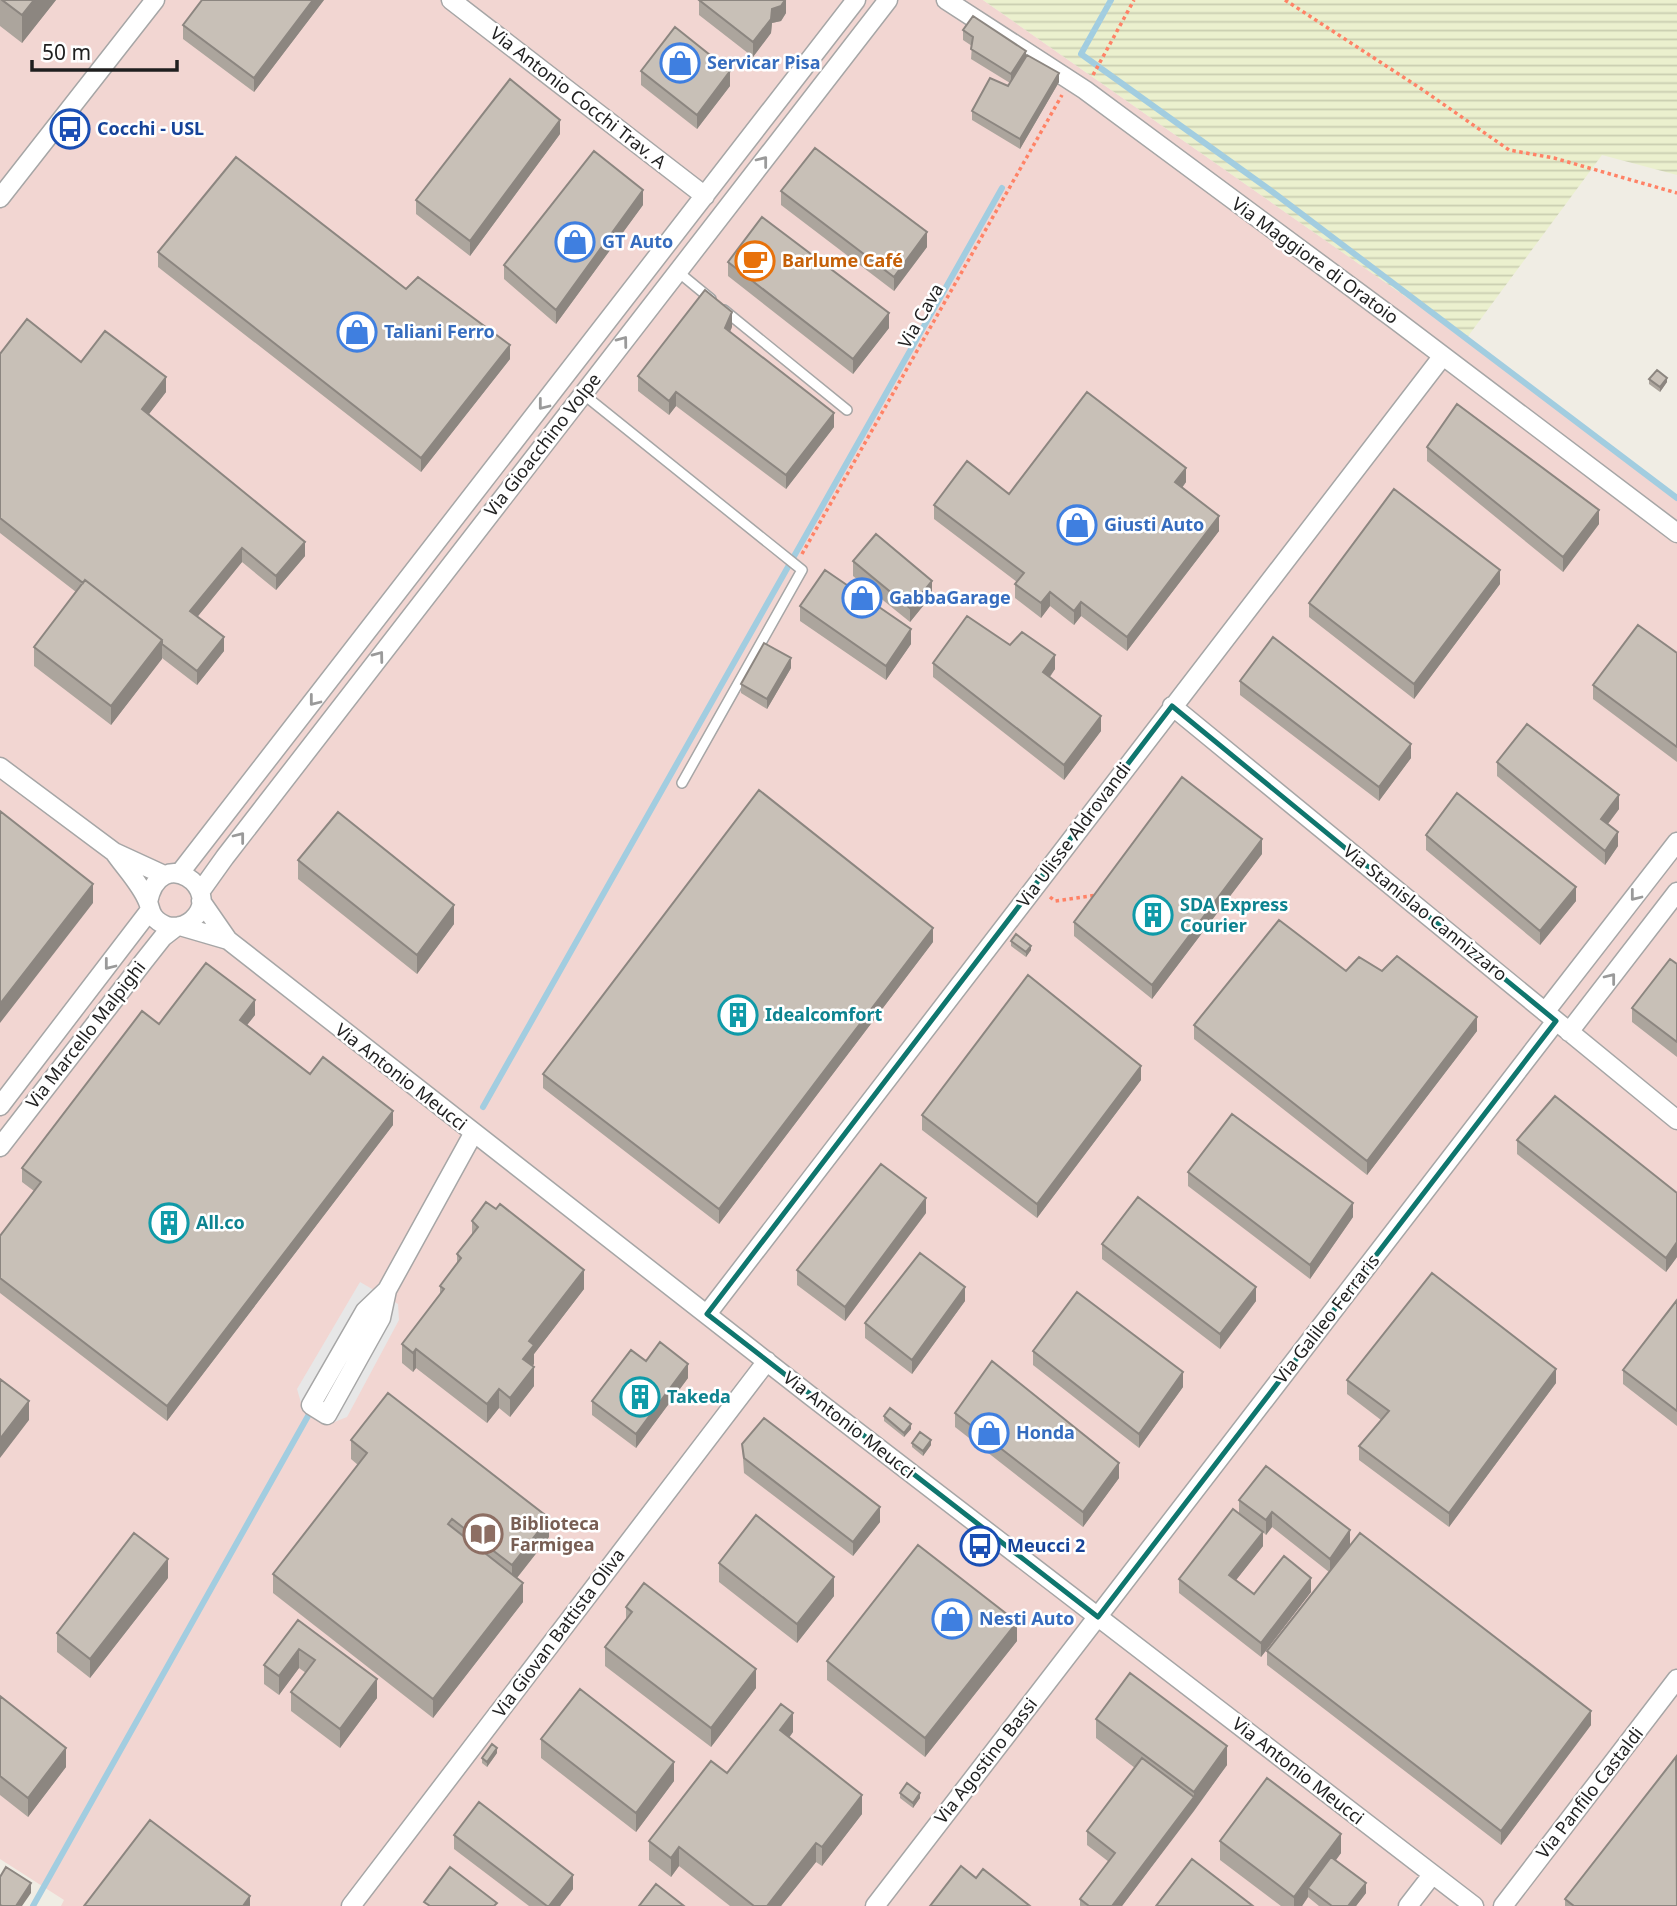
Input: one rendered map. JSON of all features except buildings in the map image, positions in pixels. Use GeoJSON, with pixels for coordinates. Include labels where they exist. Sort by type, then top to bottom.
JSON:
{"type":"FeatureCollection","features":[{"type":"Feature","properties":{"kind":"street"},"geometry":{"type":"LineString","coordinates":[[0,198],[155,0]]}},
{"type":"Feature","properties":{"kind":"street","name":"Via Antonio Cocchi Trav. A"},"geometry":{"type":"LineString","coordinates":[[451,0],[705,196]]}},
{"type":"Feature","properties":{"kind":"street","name":"Via Gioacchino Volpe"},"geometry":{"type":"LineString","coordinates":[[172,874],[856,0]]}},
{"type":"Feature","properties":{"kind":"street","name":"Via Gioacchino Volpe"},"geometry":{"type":"LineString","coordinates":[[201,896],[225,856],[888,0]]}},
{"type":"Feature","properties":{"kind":"street","name":"Via Maggiore di Oratoio"},"geometry":{"type":"LineString","coordinates":[[946,0],[1070,81],[1397,321],[1677,533]]}},
{"type":"Feature","properties":{"kind":"street","name":"Via Ulisse Aldrovandi"},"geometry":{"type":"LineString","coordinates":[[707,1314],[1442,357]]}},
{"type":"Feature","properties":{"kind":"street","name":"Via Stanislao Cannizzaro"},"geometry":{"type":"LineString","coordinates":[[1172,706],[1677,1120]]}},
{"type":"Feature","properties":{"kind":"street","name":"Via Antonio Meucci"},"geometry":{"type":"LineString","coordinates":[[0,767],[114,852],[195,882],[228,940],[473,1134],[1474,1906]]}},
{"type":"Feature","properties":{"kind":"street","name":"Via Galileo Ferraris"},"geometry":{"type":"LineString","coordinates":[[1098,1617],[1557,1022],[1677,842]]}},
{"type":"Feature","properties":{"kind":"street","name":"Via Antonio Meucci"},"geometry":{"type":"LineString","coordinates":[[114,852],[157,920],[228,940]]}},
{"type":"Feature","properties":{"kind":"street"},"geometry":{"type":"LineString","coordinates":[[149,906],[151,889],[172,874]]}},
{"type":"Feature","properties":{"kind":"street","name":"Via Galileo Ferraris"},"geometry":{"type":"LineString","coordinates":[[1557,1022],[1677,892]]}},
{"type":"Feature","properties":{"kind":"street"},"geometry":{"type":"LineString","coordinates":[[178,927],[196,917],[201,896]]}},
{"type":"Feature","properties":{"kind":"street","name":"Via Marcello Malpighi"},"geometry":{"type":"LineString","coordinates":[[0,1106],[149,906]]}},
{"type":"Feature","properties":{"kind":"street","name":"Via Marcello Malpighi"},"geometry":{"type":"LineString","coordinates":[[0,1147],[150,953],[163,937],[178,927]]}},
{"type":"Feature","properties":{"kind":"street"},"geometry":{"type":"LineString","coordinates":[[387,1290],[365,1311],[312,1405],[327,1415],[381,1318],[387,1290],[473,1134]]}},
{"type":"Feature","properties":{"kind":"street","name":"Via Giovan Battista Oliva"},"geometry":{"type":"LineString","coordinates":[[351,1906],[767,1361]]}},
{"type":"Feature","properties":{"kind":"street","name":"Via Agostino Bassi"},"geometry":{"type":"LineString","coordinates":[[875,1906],[1098,1617]]}},
{"type":"Feature","properties":{"kind":"street","name":"Via Panfilo Castaldi"},"geometry":{"type":"LineString","coordinates":[[1503,1906],[1677,1679]]}},
{"type":"Feature","properties":{"kind":"street"},"geometry":{"type":"LineString","coordinates":[[1408,1906],[1432,1875]]}},
{"type":"Feature","properties":{"kind":"lane"},"geometry":{"type":"LineString","coordinates":[[677,271],[847,410]]}},
{"type":"Feature","properties":{"kind":"lane"},"geometry":{"type":"LineString","coordinates":[[583,394],[802,570],[682,783]]}},
{"type":"Feature","properties":{"kind":"path"},"geometry":{"type":"LineString","coordinates":[[1094,74],[1134,0]]}},
{"type":"Feature","properties":{"kind":"path"},"geometry":{"type":"LineString","coordinates":[[1285,0],[1509,150],[1553,158],[1677,193]]}},
{"type":"Feature","properties":{"kind":"path","name":"Via Cava"},"geometry":{"type":"LineString","coordinates":[[796,565],[1070,81]]}},
{"type":"Feature","properties":{"kind":"path"},"geometry":{"type":"LineString","coordinates":[[1055,901],[1106,894]]}},
{"type":"Feature","properties":{"kind":"highlighted area"},"geometry":{"type":"Polygon","coordinates":[[[1172,706],[1556,1021],[1098,1617],[707,1314],[1172,706]]]}},
{"type":"Feature","properties":{"kind":"shaded area"},"geometry":{"type":"Polygon","coordinates":[[[0,0],[983,0],[1466,339],[1677,496],[1677,1906],[61,1906],[64,1900],[0,1859],[0,0]]]}},
{"type":"Feature","properties":{"kind":"shaded area"},"geometry":{"type":"Polygon","coordinates":[[[360,1282],[398,1304],[399,1320],[347,1417],[327,1425],[303,1410],[297,1389],[360,1282]]]}},
{"type":"Feature","properties":{"kind":"green space"},"geometry":{"type":"Polygon","coordinates":[[[983,0],[1677,0],[1677,175],[1602,155],[1466,339],[983,0]]]}},
{"type":"Feature","properties":{"kind":"waterway"},"geometry":{"type":"LineString","coordinates":[[1111,0],[1081,54],[1270,190],[1677,498]]}},
{"type":"Feature","properties":{"kind":"waterway"},"geometry":{"type":"LineString","coordinates":[[483,1107],[1002,188]]}},
{"type":"Feature","properties":{"kind":"waterway"},"geometry":{"type":"LineString","coordinates":[[33,1906],[308,1416]]}},
{"type":"Feature","properties":{"kind":"place","name":"Servicar Pisa"},"geometry":{"type":"Point","coordinates":[680,63]}},
{"type":"Feature","properties":{"kind":"place","name":"Cocchi - USL"},"geometry":{"type":"Point","coordinates":[70,129]}},
{"type":"Feature","properties":{"kind":"place","name":"GT Auto"},"geometry":{"type":"Point","coordinates":[575,242]}},
{"type":"Feature","properties":{"kind":"place","name":"Barlume Café"},"geometry":{"type":"Point","coordinates":[755,261]}},
{"type":"Feature","properties":{"kind":"place","name":"Taliani Ferro"},"geometry":{"type":"Point","coordinates":[357,332]}},
{"type":"Feature","properties":{"kind":"place","name":"Giusti Auto"},"geometry":{"type":"Point","coordinates":[1077,525]}},
{"type":"Feature","properties":{"kind":"place","name":"GabbaGarage"},"geometry":{"type":"Point","coordinates":[862,598]}},
{"type":"Feature","properties":{"kind":"place","name":"SDA Express Courier"},"geometry":{"type":"Point","coordinates":[1153,915]}},
{"type":"Feature","properties":{"kind":"place","name":"Idealcomfort"},"geometry":{"type":"Point","coordinates":[738,1015]}},
{"type":"Feature","properties":{"kind":"place","name":"All.co"},"geometry":{"type":"Point","coordinates":[169,1223]}},
{"type":"Feature","properties":{"kind":"place","name":"Takeda"},"geometry":{"type":"Point","coordinates":[640,1397]}},
{"type":"Feature","properties":{"kind":"place","name":"Honda"},"geometry":{"type":"Point","coordinates":[989,1433]}},
{"type":"Feature","properties":{"kind":"place","name":"Biblioteca Farmigea"},"geometry":{"type":"Point","coordinates":[483,1534]}},
{"type":"Feature","properties":{"kind":"place","name":"Meucci 2"},"geometry":{"type":"Point","coordinates":[980,1546]}},
{"type":"Feature","properties":{"kind":"place","name":"Nesti Auto"},"geometry":{"type":"Point","coordinates":[952,1619]}}]}
